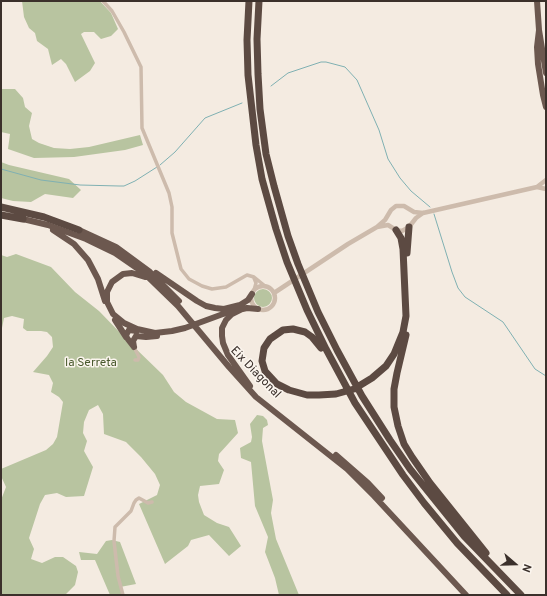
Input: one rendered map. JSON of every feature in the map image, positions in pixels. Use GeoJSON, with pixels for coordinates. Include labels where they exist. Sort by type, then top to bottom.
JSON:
{"type":"FeatureCollection","features":[{"type":"Feature","properties":{"kind":"highway"},"geometry":{"type":"LineString","coordinates":[[249,1],[247,58],[252,122],[262,179],[276,229],[296,286],[326,349],[355,403],[393,461]]}},
{"type":"Feature","properties":{"kind":"highway"},"geometry":{"type":"LineString","coordinates":[[258,1],[258,80],[266,154],[282,217],[308,288],[332,340],[354,381],[393,445],[449,518],[476,549],[521,595]]}},
{"type":"Feature","properties":{"kind":"highway"},"geometry":{"type":"LineString","coordinates":[[537,1],[539,30],[546,73]]}},
{"type":"Feature","properties":{"kind":"highway"},"geometry":{"type":"LineString","coordinates":[[539,30],[546,59]]}},
{"type":"Feature","properties":{"kind":"highway"},"geometry":{"type":"LineString","coordinates":[[539,30],[537,47],[538,64],[546,108]]}},
{"type":"Feature","properties":{"kind":"highway","name":"Eix Diagonal"},"geometry":{"type":"LineString","coordinates":[[1,207],[44,216],[79,230],[116,247],[147,270],[169,290],[229,364],[250,386],[278,412],[327,448],[368,483],[471,595]]}},
{"type":"Feature","properties":{"kind":"highway","name":"Eix Diagonal"},"geometry":{"type":"LineString","coordinates":[[1,215],[60,229],[98,245],[138,268],[178,306],[256,397],[347,470],[374,496],[466,595]]}},
{"type":"Feature","properties":{"kind":"highway"},"geometry":{"type":"LineString","coordinates":[[23,219],[58,232],[79,249],[95,272],[101,286],[106,306],[134,347]]}},
{"type":"Feature","properties":{"kind":"highway"},"geometry":{"type":"LineString","coordinates":[[410,225],[408,231],[407,272],[408,318],[394,396],[398,426],[404,444],[412,457],[430,483],[490,559],[495,568]]}},
{"type":"Feature","properties":{"kind":"highway"},"geometry":{"type":"LineString","coordinates":[[393,228],[401,238],[403,249],[406,316],[404,332],[390,360],[366,383],[354,389],[336,394],[319,396],[297,393],[282,387],[272,380],[265,371],[262,361],[264,348],[270,339],[278,332],[288,329],[298,329],[312,337],[319,345],[342,387],[366,426],[424,503],[481,569],[507,595]]}},
{"type":"Feature","properties":{"kind":"highway"},"geometry":{"type":"LineString","coordinates":[[116,247],[129,254],[206,306],[220,309],[241,307],[258,309]]}},
{"type":"Feature","properties":{"kind":"highway"},"geometry":{"type":"LineString","coordinates":[[156,334],[132,328],[118,319],[108,306],[107,292],[114,280],[123,274],[132,273],[144,276],[165,292]]}},
{"type":"Feature","properties":{"kind":"highway"},"geometry":{"type":"LineString","coordinates":[[250,386],[228,355],[223,343],[222,328],[229,317],[248,300],[253,292]]}},
{"type":"Feature","properties":{"kind":"highway"},"geometry":{"type":"LineString","coordinates":[[134,347],[133,341],[135,337],[170,333],[241,307]]}},
{"type":"Feature","properties":{"kind":"highway"},"geometry":{"type":"LineString","coordinates":[[115,320],[129,330],[156,334]]}},
{"type":"Feature","properties":{"kind":"highway"},"geometry":{"type":"LineString","coordinates":[[127,338],[126,333],[129,330]]}},
{"type":"Feature","properties":{"kind":"street"},"geometry":{"type":"LineString","coordinates":[[103,1],[112,11],[141,67],[142,128],[171,200],[172,233],[179,266],[183,273],[198,284],[212,289],[226,287],[246,275],[254,277],[265,286],[272,289],[274,293],[275,301],[272,306],[266,310],[258,309],[251,300],[256,283],[254,277]]}},
{"type":"Feature","properties":{"kind":"street"},"geometry":{"type":"LineString","coordinates":[[274,293],[348,244],[377,227],[393,208],[399,206],[405,207],[414,212],[423,213],[537,187],[546,180]]}},
{"type":"Feature","properties":{"kind":"street"},"geometry":{"type":"LineString","coordinates":[[537,187],[546,189]]}},
{"type":"Feature","properties":{"kind":"street"},"geometry":{"type":"LineString","coordinates":[[410,210],[412,215],[410,225]]}},
{"type":"Feature","properties":{"kind":"street"},"geometry":{"type":"LineString","coordinates":[[377,227],[386,225],[402,231],[423,213]]}},
{"type":"Feature","properties":{"kind":"street"},"geometry":{"type":"LineString","coordinates":[[388,215],[389,222],[393,228]]}},
{"type":"Feature","properties":{"kind":"street"},"geometry":{"type":"LineString","coordinates":[[253,292],[259,286],[265,286]]}},
{"type":"Feature","properties":{"kind":"street"},"geometry":{"type":"LineString","coordinates":[[134,347],[139,357],[138,360],[135,360]]}},
{"type":"Feature","properties":{"kind":"street"},"geometry":{"type":"LineString","coordinates":[[123,595],[117,569],[114,540],[115,527],[131,511],[136,500],[139,498],[148,503],[152,502]]}},
{"type":"Feature","properties":{"kind":"green space"},"geometry":{"type":"Polygon","coordinates":[[[22,1],[100,1],[111,13],[118,29],[111,36],[101,39],[94,32],[84,32],[81,34],[95,63],[90,71],[75,82],[66,64],[61,59],[52,65],[48,49],[37,41],[35,33],[29,28],[24,17],[22,1]]]}},
{"type":"Feature","properties":{"kind":"green space"},"geometry":{"type":"Polygon","coordinates":[[[1,89],[15,89],[23,98],[25,107],[32,113],[29,126],[32,139],[39,143],[54,148],[70,149],[89,147],[140,135],[143,145],[125,150],[74,157],[34,158],[8,149],[10,134],[1,132],[1,89]]]}},
{"type":"Feature","properties":{"kind":"green space"},"geometry":{"type":"Polygon","coordinates":[[[1,162],[69,179],[81,190],[73,198],[45,194],[31,202],[13,201],[1,198],[1,162]]]}},
{"type":"Feature","properties":{"kind":"green space","name":"la Serreta"},"geometry":{"type":"Polygon","coordinates":[[[16,254],[51,267],[75,292],[99,311],[163,375],[174,392],[186,402],[217,419],[235,420],[238,433],[219,454],[218,461],[224,470],[219,484],[200,486],[198,495],[204,515],[217,523],[229,527],[241,546],[229,556],[209,535],[191,540],[188,546],[165,564],[139,504],[157,495],[160,485],[155,474],[126,442],[104,434],[103,414],[98,405],[89,410],[84,422],[83,433],[87,441],[84,451],[93,467],[84,496],[66,497],[57,493],[45,495],[40,504],[29,538],[34,549],[31,559],[42,563],[55,557],[63,557],[76,566],[78,572],[75,585],[65,595],[1,595],[1,500],[6,487],[1,476],[1,469],[46,450],[53,444],[57,437],[63,402],[59,397],[51,392],[53,383],[49,375],[33,372],[53,347],[52,337],[47,332],[27,331],[23,328],[24,319],[12,316],[4,318],[1,333],[1,255],[7,257],[16,254]]]}},
{"type":"Feature","properties":{"kind":"green space"},"geometry":{"type":"Polygon","coordinates":[[[259,289],[267,289],[272,294],[270,305],[267,307],[259,307],[254,302],[254,294],[259,289]]]}},
{"type":"Feature","properties":{"kind":"green space"},"geometry":{"type":"Polygon","coordinates":[[[257,415],[263,416],[267,420],[268,425],[263,428],[262,441],[273,500],[271,513],[276,539],[299,595],[279,595],[275,578],[265,552],[268,537],[255,506],[251,462],[241,458],[240,448],[251,442],[252,437],[250,424],[257,415]]]}},
{"type":"Feature","properties":{"kind":"green space"},"geometry":{"type":"Polygon","coordinates":[[[112,540],[120,542],[136,584],[120,587],[122,595],[110,595],[95,560],[81,560],[79,552],[97,554],[106,541],[112,540]]]}},
{"type":"Feature","properties":{"kind":"waterway"},"geometry":{"type":"LineString","coordinates":[[271,86],[288,73],[321,62],[345,67],[357,80],[379,130],[388,159],[400,178],[411,191],[430,207]]}},
{"type":"Feature","properties":{"kind":"waterway"},"geometry":{"type":"LineString","coordinates":[[160,165],[175,152],[205,118],[242,103]]}},
{"type":"Feature","properties":{"kind":"waterway"},"geometry":{"type":"LineString","coordinates":[[1,169],[41,180],[80,185],[124,186],[157,167]]}},
{"type":"Feature","properties":{"kind":"waterway"},"geometry":{"type":"LineString","coordinates":[[434,214],[458,288],[465,297],[503,322],[535,369],[546,376]]}}]}
